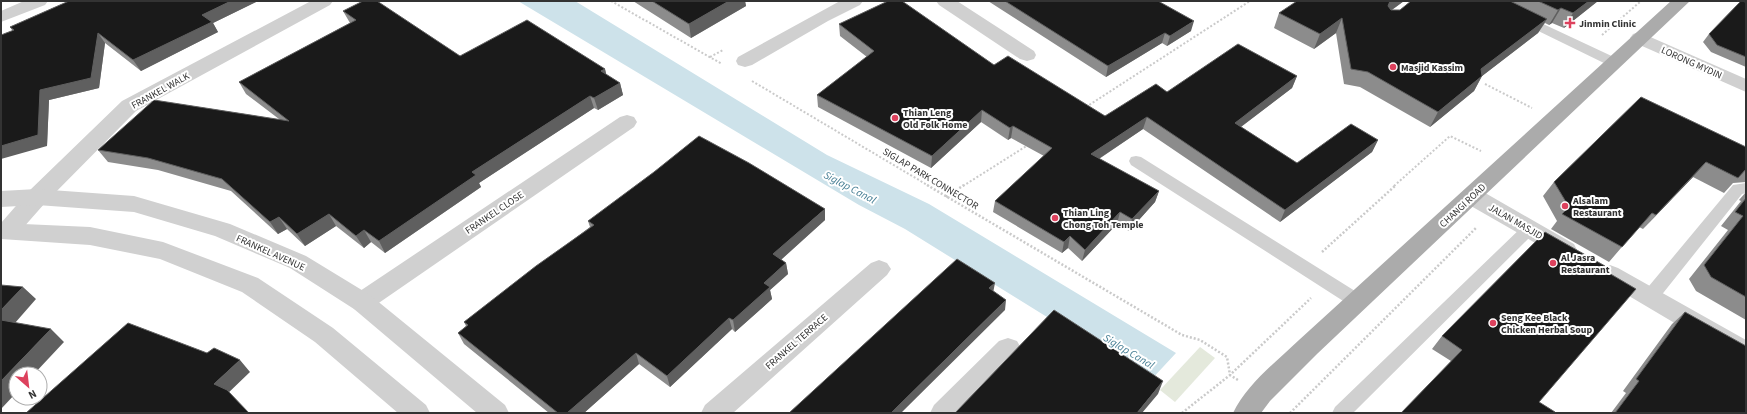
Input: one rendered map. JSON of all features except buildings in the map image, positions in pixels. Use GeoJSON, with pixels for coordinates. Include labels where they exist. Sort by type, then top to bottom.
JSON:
{"type":"FeatureCollection","features":[{"type":"Feature","properties":{"kind":"main road","name":"CHANGI ROAD"},"geometry":{"type":"LineString","coordinates":[[1246,413],[1261,393],[1357,301],[1472,196],[1613,62],[1681,1]]}},
{"type":"Feature","properties":{"kind":"street"},"geometry":{"type":"LineString","coordinates":[[1,17],[39,1]]}},
{"type":"Feature","properties":{"kind":"street","name":"FRANKEL WALK"},"geometry":{"type":"LineString","coordinates":[[4,231],[129,106],[324,1]]}},
{"type":"Feature","properties":{"kind":"street"},"geometry":{"type":"LineString","coordinates":[[746,70],[822,17],[854,1]]}},
{"type":"Feature","properties":{"kind":"street"},"geometry":{"type":"LineString","coordinates":[[945,1],[1027,55]]}},
{"type":"Feature","properties":{"kind":"street","name":"LORONG MYDIN"},"geometry":{"type":"LineString","coordinates":[[1639,38],[1746,86]]}},
{"type":"Feature","properties":{"kind":"street","name":"FRANKEL CLOSE"},"geometry":{"type":"LineString","coordinates":[[362,302],[626,122]]}},
{"type":"Feature","properties":{"kind":"street","name":"JALAN MASJID"},"geometry":{"type":"LineString","coordinates":[[1472,196],[1746,353]]}},
{"type":"Feature","properties":{"kind":"street","name":"FRANKEL AVENUE"},"geometry":{"type":"LineString","coordinates":[[1,199],[37,197],[134,204],[222,230],[298,262],[362,302],[496,413]]}},
{"type":"Feature","properties":{"kind":"street"},"geometry":{"type":"LineString","coordinates":[[4,231],[90,236],[163,251],[250,285],[324,335],[417,413]]}},
{"type":"Feature","properties":{"kind":"street","name":"FRANKEL TERRACE"},"geometry":{"type":"LineString","coordinates":[[714,413],[879,269]]}},
{"type":"Feature","properties":{"kind":"street"},"geometry":{"type":"LineString","coordinates":[[943,413],[1008,348]]}},
{"type":"Feature","properties":{"kind":"lane"},"geometry":{"type":"LineString","coordinates":[[1513,15],[1613,62]]}},
{"type":"Feature","properties":{"kind":"lane"},"geometry":{"type":"LineString","coordinates":[[1136,160],[1357,301]]}},
{"type":"Feature","properties":{"kind":"lane"},"geometry":{"type":"LineString","coordinates":[[1650,297],[1738,189],[1746,188]]}},
{"type":"Feature","properties":{"kind":"lane"},"geometry":{"type":"LineString","coordinates":[[1340,413],[1529,229]]}},
{"type":"Feature","properties":{"kind":"path"},"geometry":{"type":"LineString","coordinates":[[611,1],[726,66]]}},
{"type":"Feature","properties":{"kind":"path"},"geometry":{"type":"LineString","coordinates":[[1085,108],[1250,1]]}},
{"type":"Feature","properties":{"kind":"path","name":"SIGLAP PARK CONNECTOR"},"geometry":{"type":"LineString","coordinates":[[746,70],[851,139],[946,198],[1182,335],[1200,340],[1227,357],[1230,375]]}},
{"type":"Feature","properties":{"kind":"path"},"geometry":{"type":"LineString","coordinates":[[1485,84],[1553,118]]}},
{"type":"Feature","properties":{"kind":"path"},"geometry":{"type":"LineString","coordinates":[[1305,267],[1450,136],[1480,152],[1482,151]]}},
{"type":"Feature","properties":{"kind":"path"},"geometry":{"type":"LineString","coordinates":[[946,198],[1032,142]]}},
{"type":"Feature","properties":{"kind":"path"},"geometry":{"type":"LineString","coordinates":[[1290,413],[1495,209]]}},
{"type":"Feature","properties":{"kind":"path"},"geometry":{"type":"LineString","coordinates":[[1182,413],[1230,375],[1328,282]]}},
{"type":"Feature","properties":{"kind":"shaded area"},"geometry":{"type":"Polygon","coordinates":[[[1200,347],[1215,358],[1175,402],[1160,390],[1200,347]]]}},
{"type":"Feature","properties":{"kind":"water","name":"Siglap Canal"},"geometry":{"type":"Polygon","coordinates":[[[518,1],[575,1],[827,155],[929,204],[1176,353],[1150,381],[905,229],[859,205],[518,1]]]}},
{"type":"Feature","properties":{"kind":"place","name":"Jinmin Clinic"},"geometry":{"type":"Point","coordinates":[1570,23]}},
{"type":"Feature","properties":{"kind":"place","name":"Masjid Kassim"},"geometry":{"type":"Point","coordinates":[1393,67]}},
{"type":"Feature","properties":{"kind":"place","name":"Thian Leng Old Folk Home"},"geometry":{"type":"Point","coordinates":[895,118]}},
{"type":"Feature","properties":{"kind":"place","name":"Alsalam Restaurant"},"geometry":{"type":"Point","coordinates":[1565,206]}},
{"type":"Feature","properties":{"kind":"place","name":"Thian Ling Chong Toh Temple"},"geometry":{"type":"Point","coordinates":[1055,218]}},
{"type":"Feature","properties":{"kind":"place","name":"Al Jasra Restaurant"},"geometry":{"type":"Point","coordinates":[1553,263]}},
{"type":"Feature","properties":{"kind":"place","name":"Seng Kee Black Chicken Herbal Soup"},"geometry":{"type":"Point","coordinates":[1493,323]}}]}
